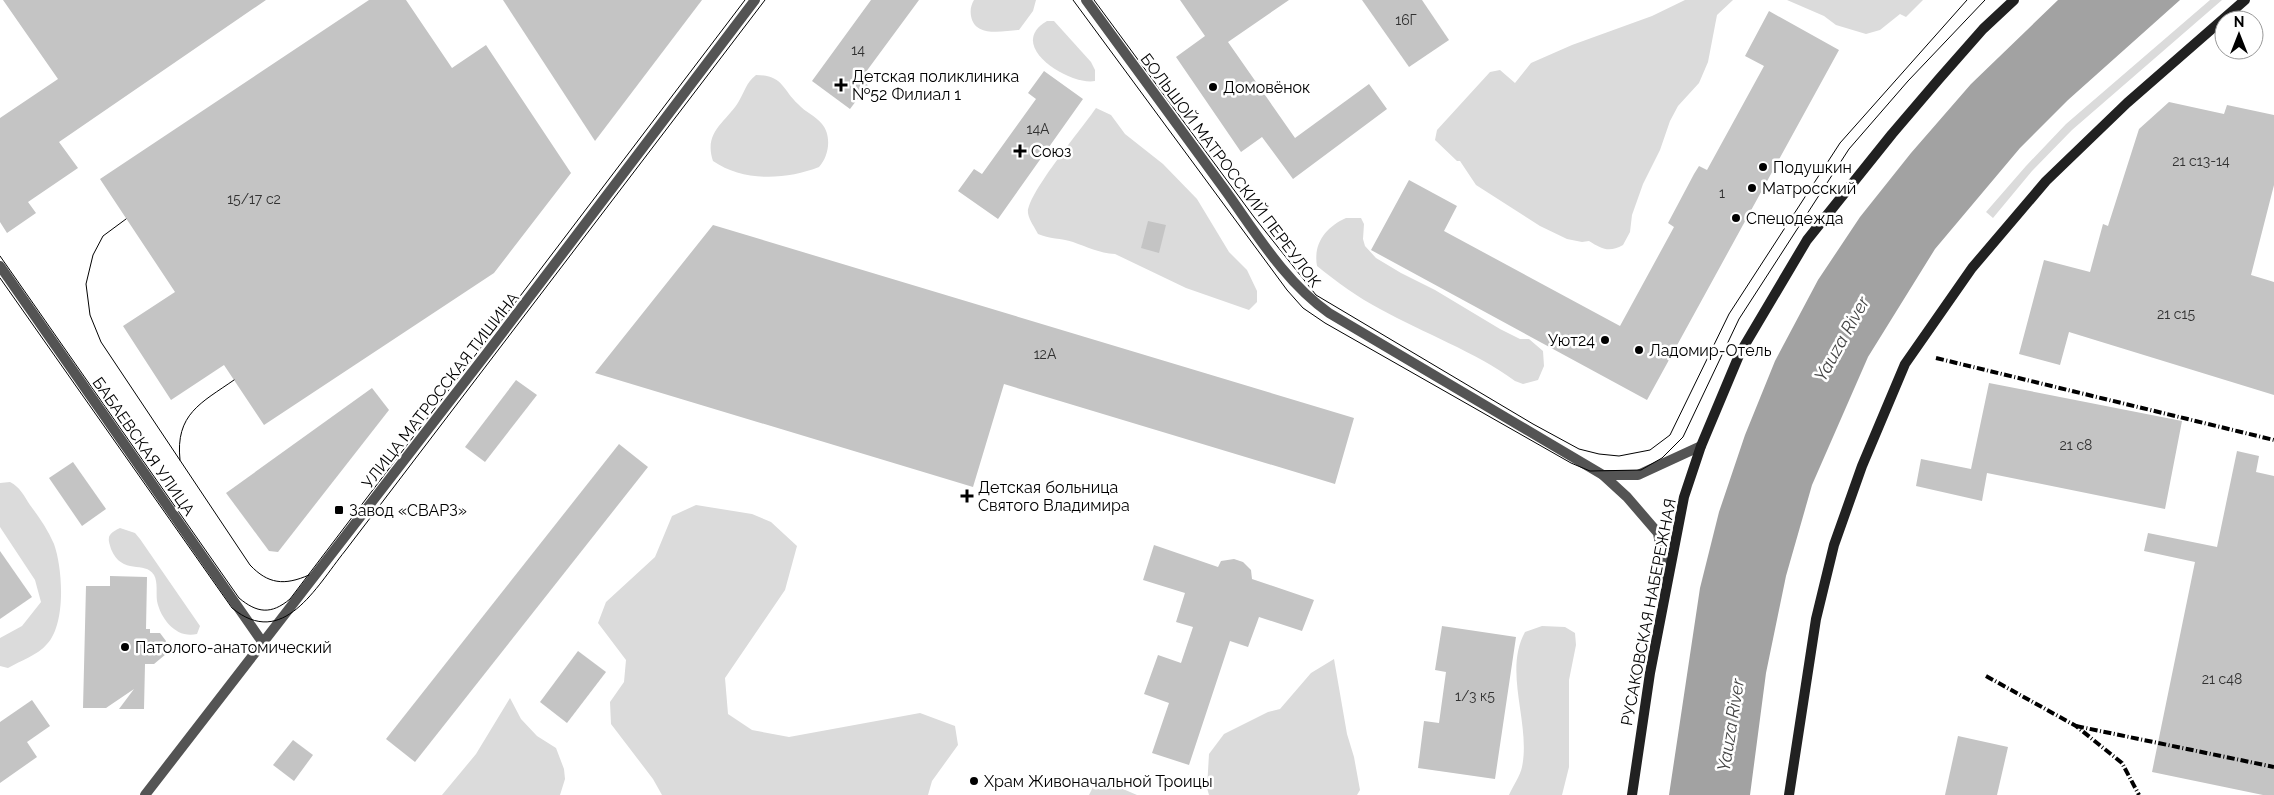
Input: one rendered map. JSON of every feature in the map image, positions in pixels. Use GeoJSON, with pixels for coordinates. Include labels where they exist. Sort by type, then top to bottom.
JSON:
{"type":"FeatureCollection","features":[{"type":"Feature","properties":{"kind":"main road","name":"РУСАКОВСКАЯ НАБЕРЕЖНАЯ"},"geometry":{"type":"LineString","coordinates":[[1632,795],[1666,581],[1684,497],[1701,446],[1740,353],[1807,240],[1892,134],[1983,29],[2014,0]]}},
{"type":"Feature","properties":{"kind":"main road"},"geometry":{"type":"LineString","coordinates":[[1789,795],[1816,620],[1834,545],[1862,466],[1906,364],[1972,268],[2046,181],[2127,103],[2245,0]]}},
{"type":"Feature","properties":{"kind":"street","name":"УЛИЦА МАТРОССКАЯ ТИШИНА"},"geometry":{"type":"LineString","coordinates":[[145,795],[488,353],[755,0]]}},
{"type":"Feature","properties":{"kind":"street","name":"БОЛЬШОЙ МАТРОССКИЙ ПЕРЕУЛОК"},"geometry":{"type":"LineString","coordinates":[[1086,0],[1253,228],[1310,300],[1603,475],[1627,497],[1658,533],[1666,581]]}},
{"type":"Feature","properties":{"kind":"street","name":"БАБАЕВСКАЯ УЛИЦА"},"geometry":{"type":"LineString","coordinates":[[0,266],[263,643]]}},
{"type":"Feature","properties":{"kind":"street","name":"БОЛЬШОЙ МАТРОССКИЙ ПЕРЕУЛОК"},"geometry":{"type":"LineString","coordinates":[[1603,475],[1638,476],[1701,446]]}},
{"type":"Feature","properties":{"kind":"shaded area"},"geometry":{"type":"Polygon","coordinates":[[[974,0],[1036,0],[1033,11],[1019,30],[990,32],[978,28],[974,23],[971,16],[971,6],[974,0]]]}},
{"type":"Feature","properties":{"kind":"shaded area"},"geometry":{"type":"Polygon","coordinates":[[[1685,0],[1733,0],[1717,15],[1708,62],[1699,83],[1678,106],[1670,121],[1660,150],[1643,184],[1632,215],[1630,232],[1623,245],[1614,249],[1606,249],[1589,241],[1582,242],[1567,239],[1540,226],[1476,185],[1460,161],[1457,161],[1435,140],[1437,130],[1490,72],[1500,70],[1515,83],[1531,63],[1572,45],[1652,16],[1685,0]]]}},
{"type":"Feature","properties":{"kind":"shaded area"},"geometry":{"type":"Polygon","coordinates":[[[1787,0],[1923,0],[1906,17],[1900,14],[1880,30],[1866,34],[1836,25],[1824,16],[1787,0]]]}},
{"type":"Feature","properties":{"kind":"shaded area"},"geometry":{"type":"Polygon","coordinates":[[[2210,0],[2222,0],[2072,130],[2032,171],[1993,218],[1986,212],[2066,124],[2210,0]]]}},
{"type":"Feature","properties":{"kind":"shaded area"},"geometry":{"type":"Polygon","coordinates":[[[1047,21],[1054,21],[1091,62],[1095,70],[1095,81],[1084,81],[1058,71],[1037,52],[1033,42],[1036,31],[1047,21]]]}},
{"type":"Feature","properties":{"kind":"shaded area"},"geometry":{"type":"Polygon","coordinates":[[[756,75],[772,77],[777,80],[801,107],[822,124],[827,134],[828,146],[825,157],[819,167],[793,174],[765,177],[738,173],[713,161],[711,142],[714,134],[756,75]]]}},
{"type":"Feature","properties":{"kind":"shaded area"},"geometry":{"type":"Polygon","coordinates":[[[1096,108],[1111,115],[1125,134],[1163,164],[1197,199],[1229,252],[1247,270],[1257,291],[1257,302],[1249,310],[1186,288],[1115,254],[1038,234],[1028,213],[1030,204],[1045,177],[1096,108]]]}},
{"type":"Feature","properties":{"kind":"shaded area"},"geometry":{"type":"Polygon","coordinates":[[[1346,218],[1361,218],[1364,224],[1363,239],[1365,246],[1376,258],[1435,290],[1500,329],[1520,339],[1529,339],[1543,351],[1544,366],[1538,380],[1523,384],[1515,381],[1483,361],[1372,304],[1347,289],[1317,266],[1317,250],[1322,237],[1332,226],[1346,218]]]}},
{"type":"Feature","properties":{"kind":"shaded area"},"geometry":{"type":"Polygon","coordinates":[[[10,482],[22,492],[54,544],[61,581],[61,596],[57,623],[53,635],[47,644],[34,655],[8,668],[0,666],[0,638],[22,626],[41,602],[35,580],[0,527],[0,483],[10,482]]]}},
{"type":"Feature","properties":{"kind":"shaded area"},"geometry":{"type":"Polygon","coordinates":[[[696,505],[752,514],[771,522],[797,546],[785,590],[725,678],[728,714],[752,730],[789,737],[920,713],[955,726],[958,745],[932,781],[928,795],[662,795],[653,779],[611,724],[610,702],[624,682],[626,660],[598,623],[606,602],[655,557],[672,516],[696,505]]]}},
{"type":"Feature","properties":{"kind":"shaded area"},"geometry":{"type":"Polygon","coordinates":[[[120,528],[135,533],[140,539],[200,626],[197,634],[183,634],[166,621],[159,608],[155,578],[150,571],[145,568],[127,565],[116,557],[111,549],[109,539],[112,532],[120,528]]]}},
{"type":"Feature","properties":{"kind":"shaded area"},"geometry":{"type":"Polygon","coordinates":[[[1542,626],[1565,627],[1575,633],[1576,645],[1569,680],[1569,767],[1562,795],[1509,795],[1522,767],[1524,750],[1517,681],[1519,647],[1525,632],[1542,626]]]}},
{"type":"Feature","properties":{"kind":"shaded area"},"geometry":{"type":"Polygon","coordinates":[[[1334,659],[1347,734],[1354,757],[1360,790],[1357,795],[1209,795],[1207,788],[1209,754],[1224,734],[1268,712],[1280,709],[1311,673],[1334,659]]]}},
{"type":"Feature","properties":{"kind":"shaded area"},"geometry":{"type":"Polygon","coordinates":[[[510,698],[521,719],[537,736],[556,748],[564,769],[565,779],[560,795],[442,795],[476,754],[510,698]]]}},
{"type":"Feature","properties":{"kind":"shaded area"},"geometry":{"type":"Polygon","coordinates":[[[1116,786],[1137,795],[1089,795],[1093,787],[1116,786]]]}},
{"type":"Feature","properties":{"kind":"water","name":"Yauza River"},"geometry":{"type":"Polygon","coordinates":[[[2058,0],[2180,0],[2068,100],[2020,148],[1935,249],[1868,357],[1812,485],[1786,576],[1766,673],[1750,795],[1669,795],[1700,588],[1719,512],[1745,435],[1775,361],[1818,280],[1860,217],[1911,153],[1971,84],[2058,0]]]}},
{"type":"Feature","properties":{"kind":"building"},"geometry":{"type":"Polygon","coordinates":[[[3,0],[266,0],[59,142],[78,168],[28,202],[36,213],[7,233],[0,222],[0,118],[58,79],[3,0]]]}},
{"type":"Feature","properties":{"kind":"building"},"geometry":{"type":"Polygon","coordinates":[[[369,0],[406,0],[452,68],[486,45],[571,173],[494,273],[264,425],[224,365],[171,400],[123,326],[175,292],[100,179],[369,0]]]}},
{"type":"Feature","properties":{"kind":"building"},"geometry":{"type":"Polygon","coordinates":[[[503,0],[702,0],[595,141],[503,0]]]}},
{"type":"Feature","properties":{"kind":"building"},"geometry":{"type":"Polygon","coordinates":[[[871,0],[919,0],[860,80],[868,85],[850,109],[812,81],[871,0]]]}},
{"type":"Feature","properties":{"kind":"building"},"geometry":{"type":"Polygon","coordinates":[[[1180,0],[1289,0],[1228,42],[1295,138],[1369,84],[1387,109],[1293,179],[1262,137],[1241,152],[1176,57],[1205,36],[1180,0]]]}},
{"type":"Feature","properties":{"kind":"building"},"geometry":{"type":"Polygon","coordinates":[[[1362,0],[1422,0],[1449,40],[1409,67],[1362,0]]]}},
{"type":"Feature","properties":{"kind":"building"},"geometry":{"type":"Polygon","coordinates":[[[1769,11],[1839,50],[1647,400],[1371,250],[1409,180],[1457,206],[1444,231],[1620,326],[1674,227],[1668,223],[1694,174],[1699,166],[1707,170],[1764,66],[1745,56],[1769,11]]]}},
{"type":"Feature","properties":{"kind":"building"},"geometry":{"type":"Polygon","coordinates":[[[1044,71],[1083,99],[998,219],[958,191],[974,169],[982,174],[1036,99],[1028,93],[1044,71]]]}},
{"type":"Feature","properties":{"kind":"building"},"geometry":{"type":"Polygon","coordinates":[[[2169,102],[2224,114],[2227,105],[2274,115],[2274,185],[2251,275],[2274,282],[2274,395],[2069,332],[2060,365],[2019,354],[2044,260],[2090,272],[2103,224],[2108,226],[2139,129],[2169,102]]]}},
{"type":"Feature","properties":{"kind":"building"},"geometry":{"type":"Polygon","coordinates":[[[1148,221],[1166,225],[1159,253],[1141,248],[1148,221]]]}},
{"type":"Feature","properties":{"kind":"building"},"geometry":{"type":"Polygon","coordinates":[[[713,225],[1354,418],[1335,484],[1004,384],[973,487],[595,373],[713,225]]]}},
{"type":"Feature","properties":{"kind":"building"},"geometry":{"type":"Polygon","coordinates":[[[516,380],[537,395],[485,462],[465,447],[516,380]]]}},
{"type":"Feature","properties":{"kind":"building"},"geometry":{"type":"Polygon","coordinates":[[[1989,383],[2182,421],[2165,509],[1987,473],[1982,501],[1916,486],[1921,459],[1971,469],[1989,383]]]}},
{"type":"Feature","properties":{"kind":"building"},"geometry":{"type":"Polygon","coordinates":[[[372,388],[389,410],[278,552],[269,551],[226,493],[372,388]]]}},
{"type":"Feature","properties":{"kind":"building"},"geometry":{"type":"Polygon","coordinates":[[[619,444],[648,467],[415,762],[386,739],[619,444]]]}},
{"type":"Feature","properties":{"kind":"building"},"geometry":{"type":"Polygon","coordinates":[[[2237,451],[2259,456],[2256,472],[2274,476],[2274,795],[2263,795],[2152,772],[2195,562],[2144,551],[2148,533],[2217,547],[2237,451]]]}},
{"type":"Feature","properties":{"kind":"building"},"geometry":{"type":"Polygon","coordinates":[[[73,462],[106,509],[82,526],[49,478],[73,462]]]}},
{"type":"Feature","properties":{"kind":"building"},"geometry":{"type":"Polygon","coordinates":[[[1154,545],[1218,567],[1221,561],[1234,559],[1243,562],[1251,570],[1252,579],[1314,600],[1302,631],[1259,617],[1248,647],[1230,641],[1189,765],[1152,753],[1169,703],[1144,694],[1158,655],[1181,663],[1193,627],[1176,622],[1185,593],[1143,580],[1154,545]]]}},
{"type":"Feature","properties":{"kind":"building"},"geometry":{"type":"Polygon","coordinates":[[[0,551],[32,597],[0,619],[0,551]]]}},
{"type":"Feature","properties":{"kind":"building","name":"Патолого-анатомический"},"geometry":{"type":"Polygon","coordinates":[[[110,576],[147,577],[146,629],[150,629],[150,633],[160,633],[166,641],[166,654],[154,664],[145,664],[144,709],[119,709],[134,689],[106,708],[83,708],[86,586],[110,586],[110,576]]]}},
{"type":"Feature","properties":{"kind":"building"},"geometry":{"type":"Polygon","coordinates":[[[1442,626],[1516,637],[1495,779],[1418,768],[1424,721],[1439,723],[1446,672],[1435,670],[1442,626]]]}},
{"type":"Feature","properties":{"kind":"building"},"geometry":{"type":"Polygon","coordinates":[[[578,651],[606,672],[567,723],[540,702],[578,651]]]}},
{"type":"Feature","properties":{"kind":"building"},"geometry":{"type":"Polygon","coordinates":[[[32,700],[50,726],[27,742],[37,757],[0,783],[0,722],[32,700]]]}},
{"type":"Feature","properties":{"kind":"building"},"geometry":{"type":"Polygon","coordinates":[[[1958,736],[2008,747],[1997,795],[1945,795],[1958,736]]]}},
{"type":"Feature","properties":{"kind":"building"},"geometry":{"type":"Polygon","coordinates":[[[293,740],[313,755],[294,781],[273,765],[293,740]]]}},
{"type":"Feature","properties":{"kind":"tram line"},"geometry":{"type":"LineString","coordinates":[[0,256],[239,598],[258,609],[270,610],[277,608],[290,599],[745,0]]}},
{"type":"Feature","properties":{"kind":"tram line"},"geometry":{"type":"LineString","coordinates":[[0,278],[232,608],[250,619],[267,622],[283,618],[297,609],[322,581],[765,0]]}},
{"type":"Feature","properties":{"kind":"tram line"},"geometry":{"type":"LineString","coordinates":[[1073,0],[1287,290],[1303,308],[1325,323],[1571,463],[1590,471],[1641,470],[1662,458],[1683,437],[1739,319],[1849,149],[1908,81],[1985,0]]}},
{"type":"Feature","properties":{"kind":"tram line"},"geometry":{"type":"LineString","coordinates":[[1094,0],[1254,217],[1316,295],[1533,424],[1579,449],[1619,456],[1650,450],[1670,435],[1729,314],[1840,143],[1967,0]]}},
{"type":"Feature","properties":{"kind":"tram line"},"geometry":{"type":"LineString","coordinates":[[126,219],[103,236],[93,255],[86,284],[90,315],[101,342],[250,565],[263,576],[277,581],[292,581],[309,575]]}},
{"type":"Feature","properties":{"kind":"tram line"},"geometry":{"type":"LineString","coordinates":[[180,460],[180,444],[186,421],[201,403],[234,380]]}},
{"type":"Feature","properties":{"kind":"railway"},"geometry":{"type":"LineString","coordinates":[[1936,358],[2274,440]]}},
{"type":"Feature","properties":{"kind":"railway"},"geometry":{"type":"LineString","coordinates":[[1986,676],[2076,726],[2122,763],[2139,795]]}},
{"type":"Feature","properties":{"kind":"railway"},"geometry":{"type":"LineString","coordinates":[[2076,726],[2274,767]]}},
{"type":"Feature","properties":{"kind":"place","name":"Детская поликлиника №52 Филиал 1"},"geometry":{"type":"Point","coordinates":[841,85]}},
{"type":"Feature","properties":{"kind":"place","name":"Домовёнок"},"geometry":{"type":"Point","coordinates":[1213,87]}},
{"type":"Feature","properties":{"kind":"place","name":"Союз"},"geometry":{"type":"Point","coordinates":[1020,151]}},
{"type":"Feature","properties":{"kind":"place","name":"Подушкин"},"geometry":{"type":"Point","coordinates":[1763,167]}},
{"type":"Feature","properties":{"kind":"place","name":"Матросский"},"geometry":{"type":"Point","coordinates":[1752,188]}},
{"type":"Feature","properties":{"kind":"place","name":"Спецодежда"},"geometry":{"type":"Point","coordinates":[1736,218]}},
{"type":"Feature","properties":{"kind":"place","name":"Уют24"},"geometry":{"type":"Point","coordinates":[1605,340]}},
{"type":"Feature","properties":{"kind":"place","name":"Ладомир-Отель"},"geometry":{"type":"Point","coordinates":[1639,350]}},
{"type":"Feature","properties":{"kind":"place","name":"Детская больница Святого Владимира"},"geometry":{"type":"Point","coordinates":[967,496]}},
{"type":"Feature","properties":{"kind":"place","name":"Завод «СВАРЗ»"},"geometry":{"type":"Point","coordinates":[339,510]}},
{"type":"Feature","properties":{"kind":"place","name":"Патолого-анатомический"},"geometry":{"type":"Point","coordinates":[125,647]}},
{"type":"Feature","properties":{"kind":"place","name":"Храм Живоначальной Троицы"},"geometry":{"type":"Point","coordinates":[974,781]}}]}
